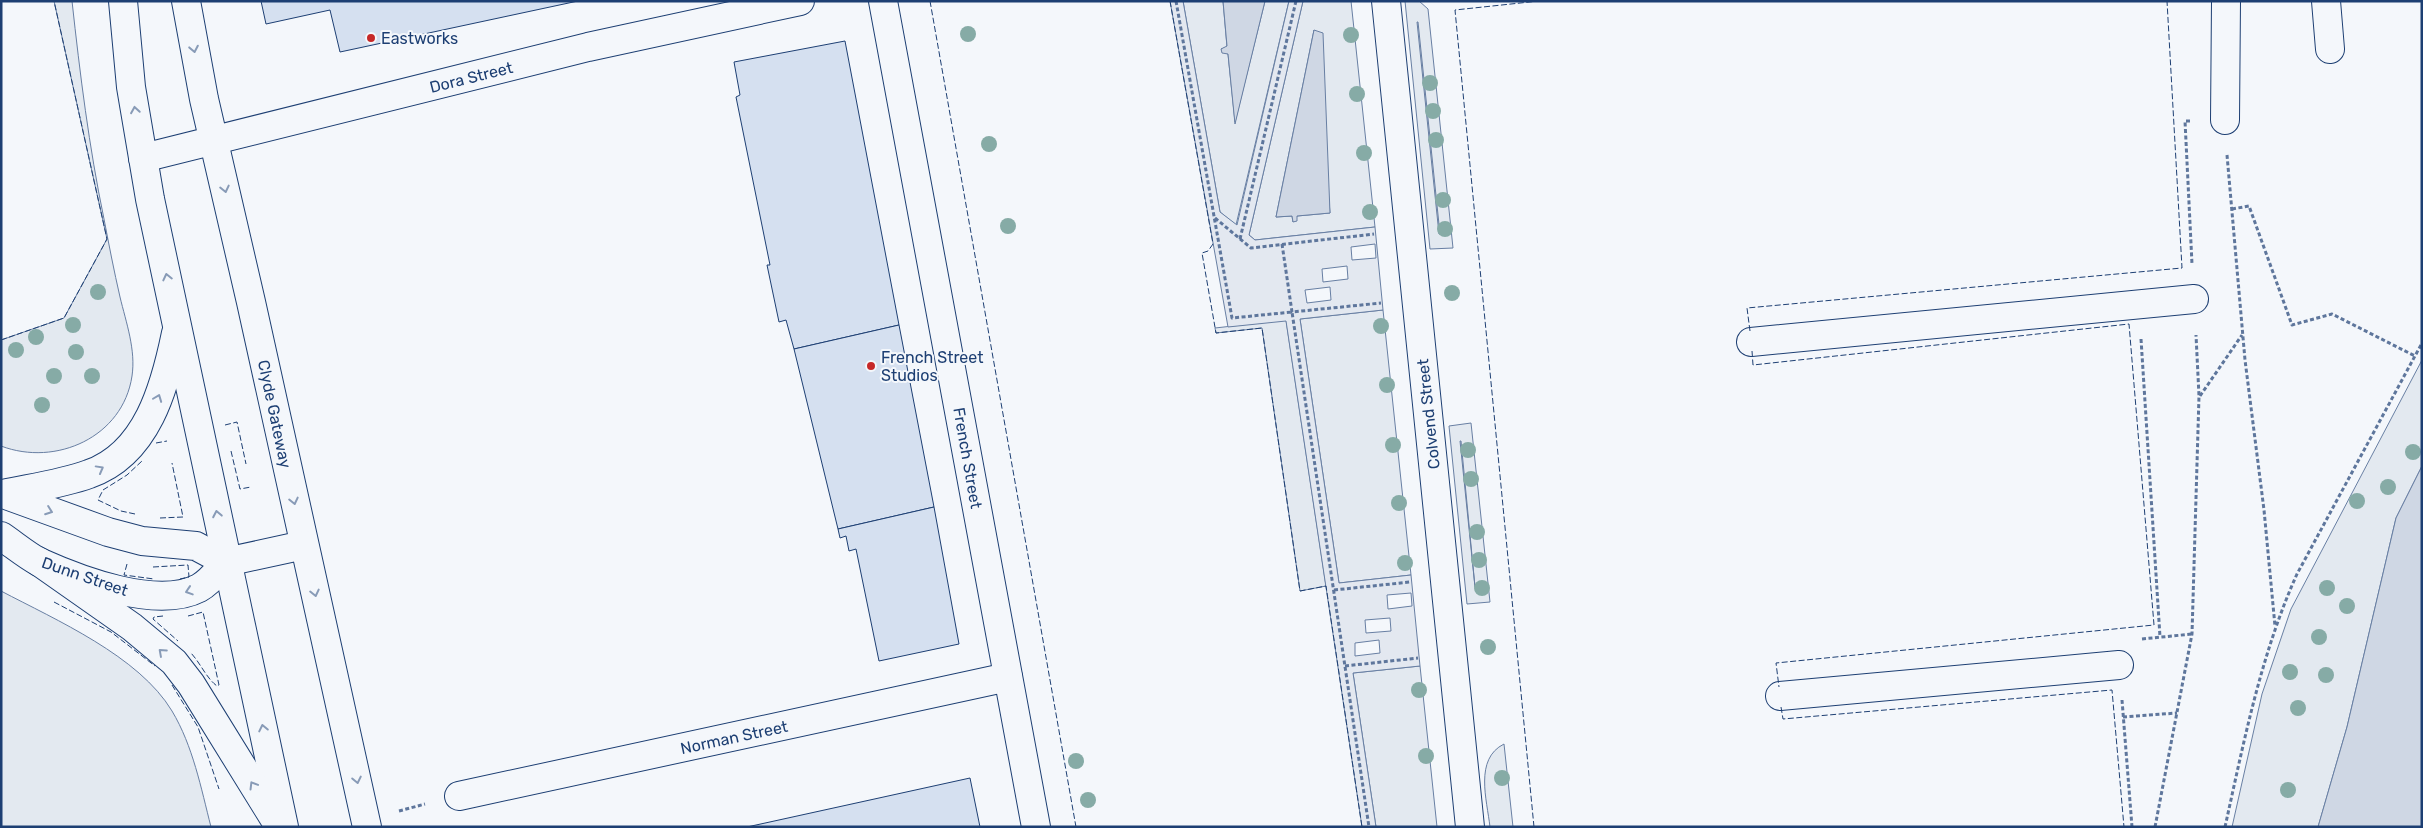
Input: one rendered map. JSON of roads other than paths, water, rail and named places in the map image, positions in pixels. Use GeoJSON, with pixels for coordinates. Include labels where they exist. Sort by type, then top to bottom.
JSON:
{"type":"FeatureCollection","features":[{"type":"Feature","properties":{"kind":"street"},"geometry":{"type":"LineString","coordinates":[[123,1],[131,87],[143,158],[226,562],[284,827]]}},
{"type":"Feature","properties":{"kind":"street","name":"Clyde Gateway"},"geometry":{"type":"LineString","coordinates":[[186,1],[214,141],[367,827]]}},
{"type":"Feature","properties":{"kind":"street","name":"Dora Street"},"geometry":{"type":"LineString","coordinates":[[143,158],[588,47],[800,1]]}},
{"type":"Feature","properties":{"kind":"street","name":"French Street"},"geometry":{"type":"LineString","coordinates":[[884,1],[1036,827]]}},
{"type":"Feature","properties":{"kind":"street","name":"Colvend Street"},"geometry":{"type":"LineString","coordinates":[[1386,1],[1470,827]]}},
{"type":"Feature","properties":{"kind":"street"},"geometry":{"type":"LineString","coordinates":[[2225,120],[2226,1]]}},
{"type":"Feature","properties":{"kind":"street"},"geometry":{"type":"LineString","coordinates":[[2326,1],[2330,49]]}},
{"type":"Feature","properties":{"kind":"street"},"geometry":{"type":"LineString","coordinates":[[1751,342],[2194,299]]}},
{"type":"Feature","properties":{"kind":"street"},"geometry":{"type":"LineString","coordinates":[[2,494],[91,474],[119,456],[134,441],[154,408],[171,356],[178,324]]}},
{"type":"Feature","properties":{"kind":"street"},"geometry":{"type":"LineString","coordinates":[[2,494],[120,536],[150,542],[196,546],[226,562],[304,545]]}},
{"type":"Feature","properties":{"kind":"street","name":"Dunn Street"},"geometry":{"type":"LineString","coordinates":[[1,536],[38,561],[117,589],[170,595],[184,594],[200,588],[226,562]]}},
{"type":"Feature","properties":{"kind":"street"},"geometry":{"type":"LineString","coordinates":[[38,561],[132,627],[174,662],[191,684],[279,827]]}},
{"type":"Feature","properties":{"kind":"street"},"geometry":{"type":"LineString","coordinates":[[1780,696],[2119,665]]}},
{"type":"Feature","properties":{"kind":"street","name":"Norman Street"},"geometry":{"type":"LineString","coordinates":[[459,796],[1008,677]]}},
{"type":"Feature","properties":{"kind":"place","name":"Eastworks"},"geometry":{"type":"Point","coordinates":[371,38]}},
{"type":"Feature","properties":{"kind":"place","name":"French Street Studios"},"geometry":{"type":"Point","coordinates":[871,366]}}]}
